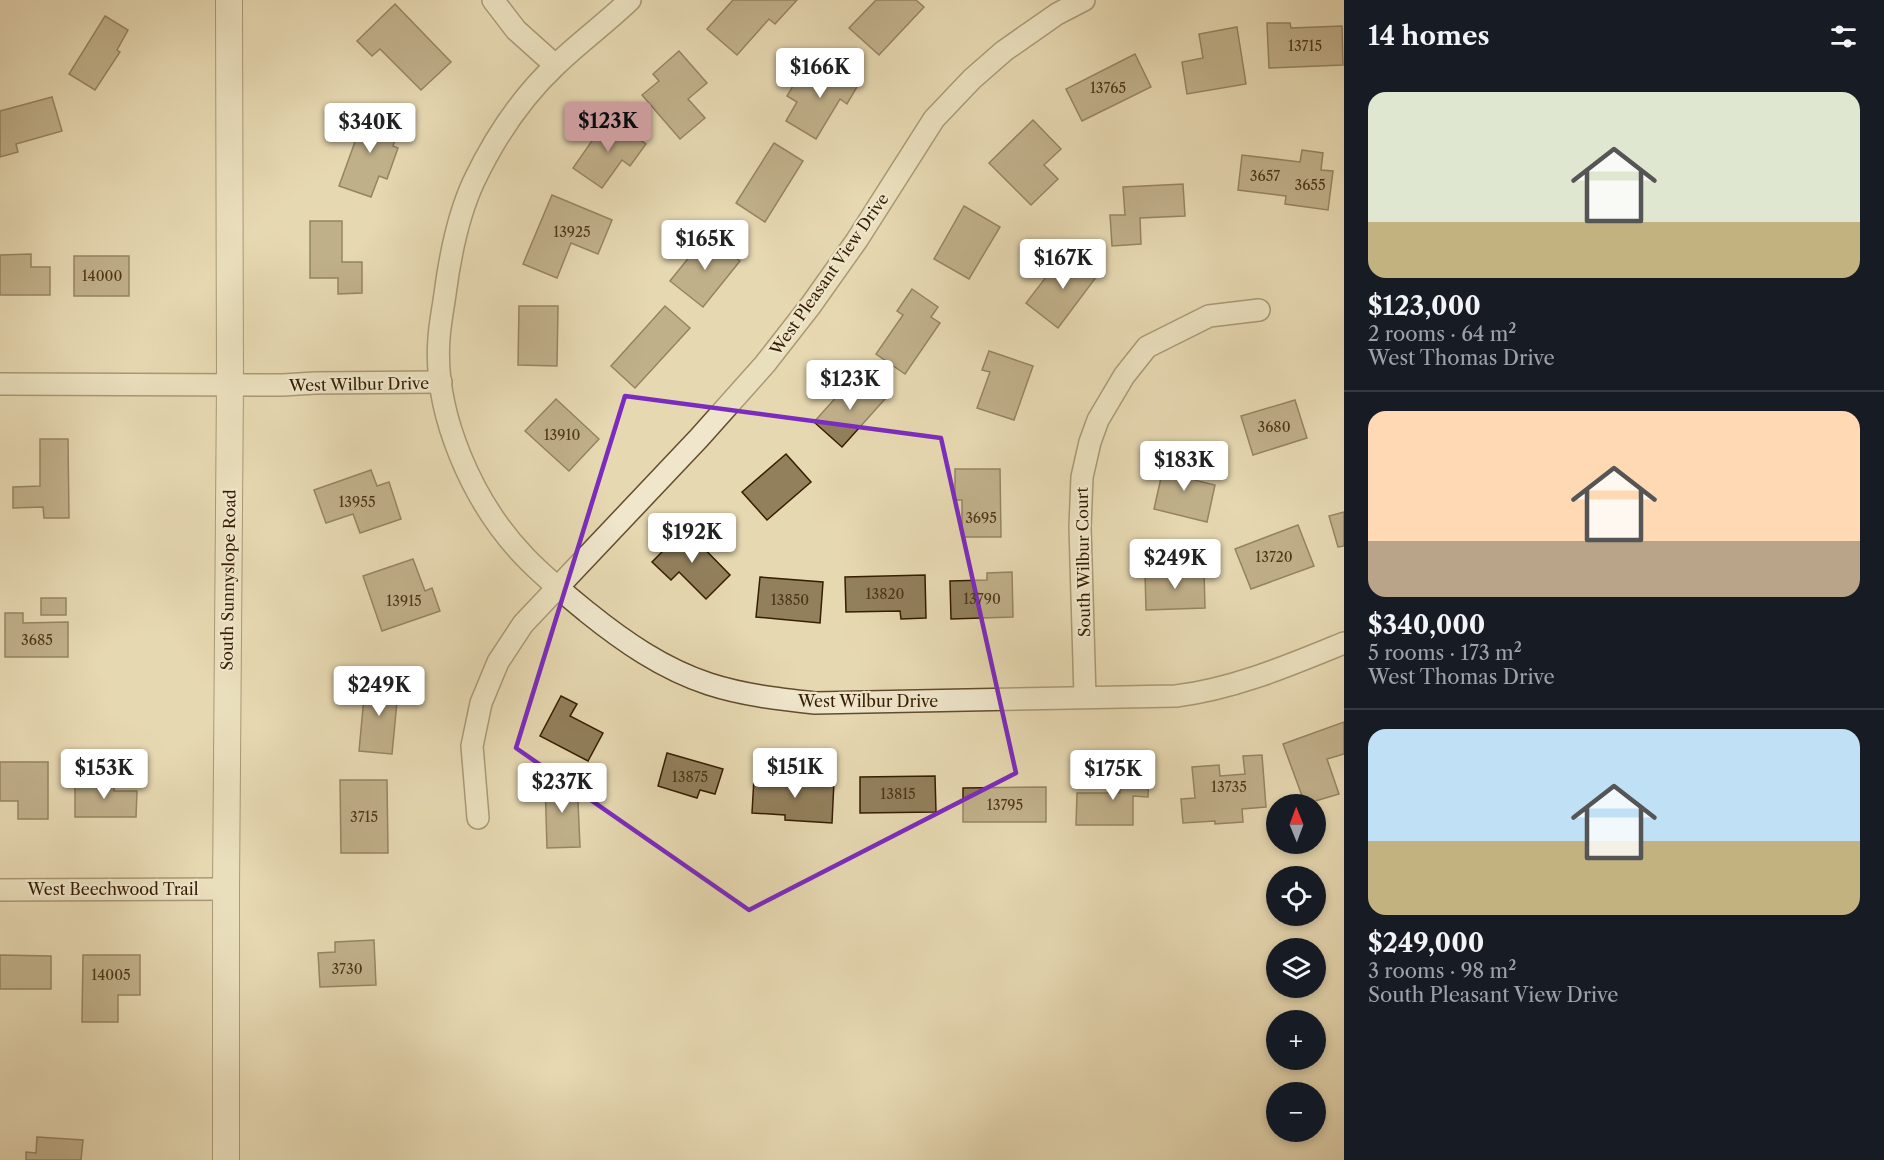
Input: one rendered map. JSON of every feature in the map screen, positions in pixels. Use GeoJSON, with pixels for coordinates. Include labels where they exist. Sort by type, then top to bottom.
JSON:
{"type":"FeatureCollection","features":[{"type":"Feature","properties":{"kind":"street","name":"South Sunnyslope Road"},"geometry":{"type":"LineString","coordinates":[[226,1160],[230,384],[229,0]]}},
{"type":"Feature","properties":{"kind":"street"},"geometry":{"type":"LineString","coordinates":[[493,0],[516,30],[555,65]]}},
{"type":"Feature","properties":{"kind":"street"},"geometry":{"type":"LineString","coordinates":[[441,382],[439,340],[448,274],[461,216],[474,182],[500,135],[524,100],[555,65],[630,0]]}},
{"type":"Feature","properties":{"kind":"street","name":"West Pleasant View Drive"},"geometry":{"type":"LineString","coordinates":[[478,818],[472,746],[482,703],[498,662],[523,624],[699,438],[765,364],[811,305],[850,249],[934,119],[972,79],[1004,51],[1057,14],[1084,0]]}},
{"type":"Feature","properties":{"kind":"street","name":"South Wilbur Court"},"geometry":{"type":"LineString","coordinates":[[1085,697],[1080,527],[1082,477],[1098,420],[1124,376],[1146,347],[1209,316],[1259,310]]}},
{"type":"Feature","properties":{"kind":"street","name":"West Wilbur Drive"},"geometry":{"type":"LineString","coordinates":[[0,384],[441,382],[448,419],[463,463],[480,495],[516,547],[556,587],[620,639],[663,664],[707,683],[756,697],[815,703],[1176,696],[1197,693],[1244,680],[1344,643]]}},
{"type":"Feature","properties":{"kind":"street","name":"West Beechwood Trail"},"geometry":{"type":"LineString","coordinates":[[0,890],[226,889]]}},
{"type":"Feature","properties":{"kind":"highlighted area"},"geometry":{"type":"Polygon","coordinates":[[[625,396],[941,438],[1016,773],[749,910],[516,748],[625,396]]]}},
{"type":"Feature","properties":{"kind":"building"},"geometry":{"type":"Polygon","coordinates":[[[733,0],[797,0],[775,24],[769,19],[737,55],[707,29],[733,0]]]}},
{"type":"Feature","properties":{"kind":"building"},"geometry":{"type":"Polygon","coordinates":[[[876,0],[916,0],[924,7],[879,55],[849,28],[876,0]]]}},
{"type":"Feature","properties":{"kind":"building"},"geometry":{"type":"Polygon","coordinates":[[[395,4],[451,62],[421,90],[380,49],[372,56],[357,41],[395,4]]]}},
{"type":"Feature","properties":{"kind":"building"},"geometry":{"type":"Polygon","coordinates":[[[105,16],[128,30],[117,50],[120,52],[95,90],[69,74],[105,16]]]}},
{"type":"Feature","properties":{"kind":"building"},"geometry":{"type":"Polygon","coordinates":[[[1267,23],[1290,23],[1291,28],[1342,26],[1343,65],[1269,68],[1267,23]]]}},
{"type":"Feature","properties":{"kind":"building"},"geometry":{"type":"Polygon","coordinates":[[[1237,27],[1246,84],[1187,94],[1182,62],[1203,58],[1199,34],[1237,27]]]}},
{"type":"Feature","properties":{"kind":"building"},"geometry":{"type":"Polygon","coordinates":[[[679,51],[707,83],[688,99],[705,118],[680,139],[642,95],[659,81],[653,74],[679,51]]]}},
{"type":"Feature","properties":{"kind":"building"},"geometry":{"type":"Polygon","coordinates":[[[1135,54],[1151,87],[1082,121],[1066,89],[1135,54]]]}},
{"type":"Feature","properties":{"kind":"building"},"geometry":{"type":"Polygon","coordinates":[[[837,65],[861,80],[847,104],[840,99],[816,139],[786,121],[797,102],[787,96],[800,74],[817,83],[823,74],[830,78],[837,65]]]}},
{"type":"Feature","properties":{"kind":"building"},"geometry":{"type":"Polygon","coordinates":[[[52,97],[62,131],[16,144],[18,152],[0,157],[0,111],[52,97]]]}},
{"type":"Feature","properties":{"kind":"building"},"geometry":{"type":"Polygon","coordinates":[[[359,112],[400,126],[393,146],[398,148],[387,179],[379,176],[371,197],[339,186],[356,139],[350,136],[359,112]]]}},
{"type":"Feature","properties":{"kind":"building"},"geometry":{"type":"Polygon","coordinates":[[[608,118],[646,144],[630,166],[622,160],[602,188],[573,168],[608,118]]]}},
{"type":"Feature","properties":{"kind":"building"},"geometry":{"type":"Polygon","coordinates":[[[1033,120],[1061,149],[1044,165],[1058,179],[1031,205],[989,163],[1033,120]]]}},
{"type":"Feature","properties":{"kind":"building"},"geometry":{"type":"Polygon","coordinates":[[[774,143],[803,161],[765,222],[736,203],[774,143]]]}},
{"type":"Feature","properties":{"kind":"building"},"geometry":{"type":"Polygon","coordinates":[[[1302,150],[1323,153],[1321,170],[1333,171],[1328,210],[1285,204],[1286,196],[1238,190],[1242,155],[1300,162],[1302,150]]]}},
{"type":"Feature","properties":{"kind":"building"},"geometry":{"type":"Polygon","coordinates":[[[1183,184],[1185,216],[1140,218],[1141,244],[1112,246],[1110,215],[1125,215],[1123,187],[1183,184]]]}},
{"type":"Feature","properties":{"kind":"building"},"geometry":{"type":"Polygon","coordinates":[[[552,195],[612,220],[598,254],[571,243],[557,278],[523,264],[552,195]]]}},
{"type":"Feature","properties":{"kind":"building"},"geometry":{"type":"Polygon","coordinates":[[[964,206],[1000,227],[969,279],[934,259],[964,206]]]}},
{"type":"Feature","properties":{"kind":"building"},"geometry":{"type":"Polygon","coordinates":[[[310,221],[342,221],[342,262],[362,262],[362,293],[338,294],[338,278],[310,278],[310,221]]]}},
{"type":"Feature","properties":{"kind":"building"},"geometry":{"type":"Polygon","coordinates":[[[707,235],[740,261],[703,307],[670,281],[707,235]]]}},
{"type":"Feature","properties":{"kind":"building"},"geometry":{"type":"Polygon","coordinates":[[[31,254],[31,267],[50,267],[50,295],[0,295],[0,255],[31,254]]]}},
{"type":"Feature","properties":{"kind":"building"},"geometry":{"type":"Polygon","coordinates":[[[74,256],[129,256],[129,296],[74,296],[74,256]]]}},
{"type":"Feature","properties":{"kind":"building"},"geometry":{"type":"Polygon","coordinates":[[[1079,256],[1100,272],[1058,328],[1026,303],[1060,259],[1070,267],[1079,256]]]}},
{"type":"Feature","properties":{"kind":"building"},"geometry":{"type":"Polygon","coordinates":[[[912,289],[938,307],[931,317],[940,323],[905,374],[876,354],[903,315],[897,311],[912,289]]]}},
{"type":"Feature","properties":{"kind":"building"},"geometry":{"type":"Polygon","coordinates":[[[519,306],[558,306],[557,366],[518,365],[519,306]]]}},
{"type":"Feature","properties":{"kind":"building"},"geometry":{"type":"Polygon","coordinates":[[[665,306],[690,328],[635,388],[611,366],[665,306]]]}},
{"type":"Feature","properties":{"kind":"building"},"geometry":{"type":"Polygon","coordinates":[[[989,351],[1033,366],[1014,420],[977,408],[990,372],[982,370],[989,351]]]}},
{"type":"Feature","properties":{"kind":"building"},"geometry":{"type":"Polygon","coordinates":[[[857,374],[885,399],[842,447],[814,422],[857,374]]]}},
{"type":"Feature","properties":{"kind":"building"},"geometry":{"type":"Polygon","coordinates":[[[556,399],[599,439],[569,471],[525,431],[556,399]]]}},
{"type":"Feature","properties":{"kind":"building"},"geometry":{"type":"Polygon","coordinates":[[[1295,400],[1307,438],[1253,455],[1241,416],[1295,400]]]}},
{"type":"Feature","properties":{"kind":"building"},"geometry":{"type":"Polygon","coordinates":[[[40,439],[68,439],[69,518],[44,518],[43,507],[13,508],[13,487],[40,486],[40,439]]]}},
{"type":"Feature","properties":{"kind":"building"},"geometry":{"type":"Polygon","coordinates":[[[786,454],[811,482],[767,520],[742,492],[786,454]]]}},
{"type":"Feature","properties":{"kind":"building"},"geometry":{"type":"Polygon","coordinates":[[[1176,457],[1198,462],[1194,480],[1215,485],[1207,522],[1154,509],[1163,469],[1172,471],[1176,457]]]}},
{"type":"Feature","properties":{"kind":"building"},"geometry":{"type":"Polygon","coordinates":[[[955,469],[1000,469],[1001,537],[962,537],[962,500],[955,500],[955,469]]]}},
{"type":"Feature","properties":{"kind":"building"},"geometry":{"type":"Polygon","coordinates":[[[371,470],[377,486],[389,482],[401,519],[360,533],[353,514],[326,523],[314,490],[371,470]]]}},
{"type":"Feature","properties":{"kind":"building"},"geometry":{"type":"Polygon","coordinates":[[[1344,512],[1344,546],[1338,547],[1329,516],[1344,512]]]}},
{"type":"Feature","properties":{"kind":"building"},"geometry":{"type":"Polygon","coordinates":[[[1298,525],[1314,566],[1251,589],[1235,549],[1298,525]]]}},
{"type":"Feature","properties":{"kind":"building"},"geometry":{"type":"Polygon","coordinates":[[[685,529],[730,575],[706,599],[679,572],[671,580],[652,562],[685,529]]]}},
{"type":"Feature","properties":{"kind":"building"},"geometry":{"type":"Polygon","coordinates":[[[413,559],[425,591],[432,588],[440,611],[382,631],[363,576],[413,559]]]}},
{"type":"Feature","properties":{"kind":"building"},"geometry":{"type":"Polygon","coordinates":[[[1204,570],[1205,608],[1146,610],[1145,573],[1204,570]]]}},
{"type":"Feature","properties":{"kind":"building"},"geometry":{"type":"Polygon","coordinates":[[[1012,572],[1013,617],[951,619],[950,581],[987,580],[987,573],[1012,572]]]}},
{"type":"Feature","properties":{"kind":"building"},"geometry":{"type":"Polygon","coordinates":[[[925,575],[926,618],[901,619],[900,611],[846,612],[845,577],[925,575]]]}},
{"type":"Feature","properties":{"kind":"building"},"geometry":{"type":"Polygon","coordinates":[[[760,577],[823,582],[820,623],[756,617],[760,577]]]}},
{"type":"Feature","properties":{"kind":"building"},"geometry":{"type":"Polygon","coordinates":[[[41,598],[66,598],[66,615],[41,615],[41,598]]]}},
{"type":"Feature","properties":{"kind":"building"},"geometry":{"type":"Polygon","coordinates":[[[5,613],[23,613],[23,623],[68,622],[68,657],[5,657],[5,613]]]}},
{"type":"Feature","properties":{"kind":"building"},"geometry":{"type":"Polygon","coordinates":[[[379,679],[399,681],[392,754],[359,751],[365,686],[378,687],[379,679]]]}},
{"type":"Feature","properties":{"kind":"building"},"geometry":{"type":"Polygon","coordinates":[[[561,696],[577,704],[570,716],[603,733],[588,761],[540,736],[561,696]]]}},
{"type":"Feature","properties":{"kind":"building"},"geometry":{"type":"Polygon","coordinates":[[[1344,722],[1344,754],[1327,759],[1339,794],[1326,798],[1326,794],[1301,794],[1283,744],[1344,722]]]}},
{"type":"Feature","properties":{"kind":"building"},"geometry":{"type":"Polygon","coordinates":[[[667,753],[723,769],[715,794],[700,790],[697,798],[658,786],[667,753]]]}},
{"type":"Feature","properties":{"kind":"building"},"geometry":{"type":"Polygon","coordinates":[[[1262,755],[1266,807],[1242,809],[1243,822],[1183,823],[1181,799],[1195,798],[1192,767],[1219,765],[1220,776],[1245,774],[1243,756],[1262,755]]]}},
{"type":"Feature","properties":{"kind":"building"},"geometry":{"type":"Polygon","coordinates":[[[0,762],[48,762],[48,819],[18,819],[18,801],[0,801],[0,762]]]}},
{"type":"Feature","properties":{"kind":"building"},"geometry":{"type":"Polygon","coordinates":[[[1149,769],[1148,797],[1133,796],[1133,825],[1076,825],[1077,793],[1120,793],[1119,770],[1149,769]]]}},
{"type":"Feature","properties":{"kind":"building"},"geometry":{"type":"Polygon","coordinates":[[[935,776],[936,812],[860,813],[860,777],[935,776]]]}},
{"type":"Feature","properties":{"kind":"building"},"geometry":{"type":"Polygon","coordinates":[[[754,778],[834,781],[832,823],[785,820],[785,815],[752,813],[754,778]]]}},
{"type":"Feature","properties":{"kind":"building"},"geometry":{"type":"Polygon","coordinates":[[[577,779],[580,847],[547,848],[545,781],[577,779]]]}},
{"type":"Feature","properties":{"kind":"building"},"geometry":{"type":"Polygon","coordinates":[[[340,780],[387,780],[388,853],[341,853],[340,780]]]}},
{"type":"Feature","properties":{"kind":"building"},"geometry":{"type":"Polygon","coordinates":[[[75,781],[114,781],[114,791],[137,791],[136,817],[75,817],[75,781]]]}},
{"type":"Feature","properties":{"kind":"building"},"geometry":{"type":"Polygon","coordinates":[[[1046,787],[1046,822],[963,822],[963,788],[1046,787]]]}},
{"type":"Feature","properties":{"kind":"building"},"geometry":{"type":"Polygon","coordinates":[[[374,940],[376,985],[320,987],[318,953],[335,952],[335,942],[374,940]]]}},
{"type":"Feature","properties":{"kind":"building"},"geometry":{"type":"Polygon","coordinates":[[[0,955],[51,956],[51,989],[0,989],[0,955]]]}},
{"type":"Feature","properties":{"kind":"building"},"geometry":{"type":"Polygon","coordinates":[[[83,955],[140,955],[140,995],[118,995],[118,1022],[82,1022],[83,955]]]}},
{"type":"Feature","properties":{"kind":"building"},"geometry":{"type":"Polygon","coordinates":[[[37,1137],[83,1140],[81,1160],[26,1160],[26,1152],[36,1153],[37,1137]]]}}]}
